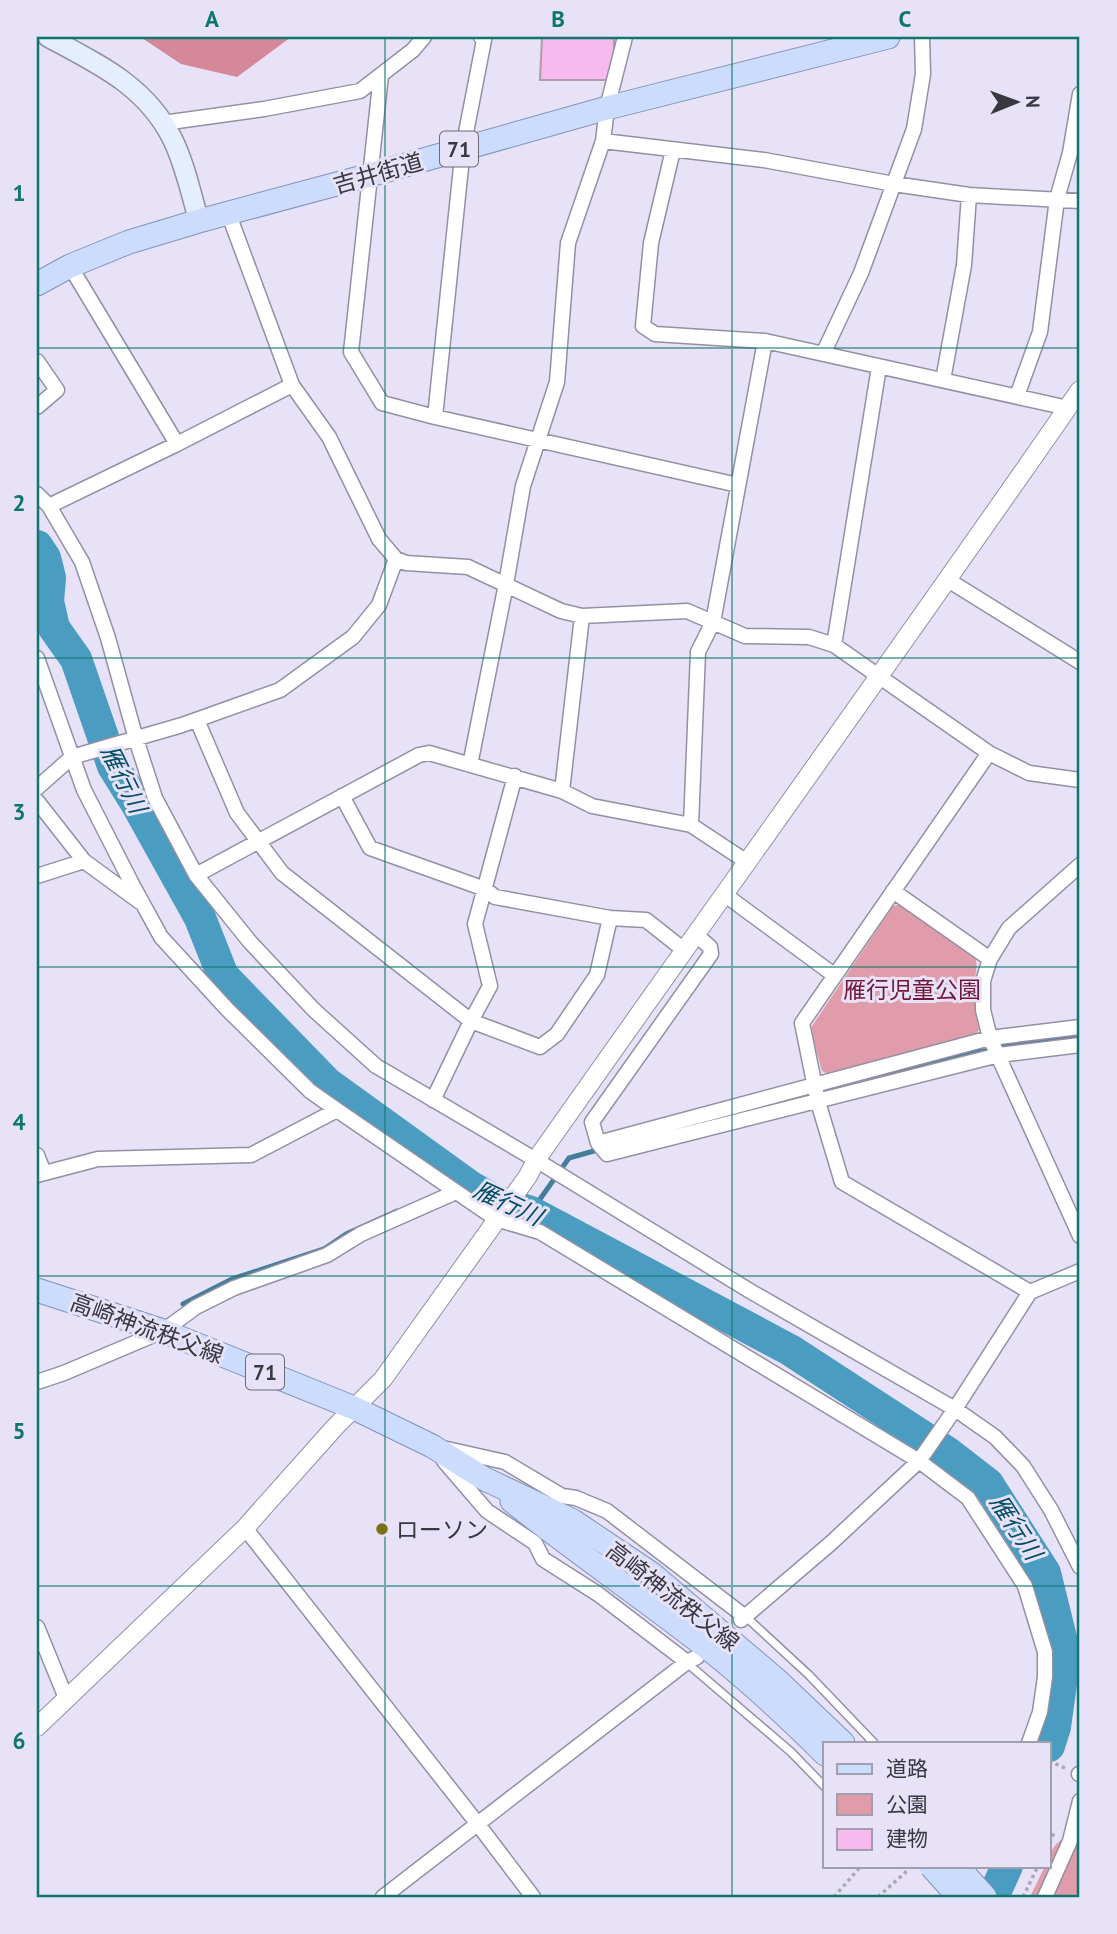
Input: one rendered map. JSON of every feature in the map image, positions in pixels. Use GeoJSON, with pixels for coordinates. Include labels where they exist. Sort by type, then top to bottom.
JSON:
{"type":"FeatureCollection","features":[{"type":"Feature","properties":{"kind":"main road"},"geometry":{"type":"LineString","coordinates":[[48,37],[109,70],[144,97],[173,139],[200,221]]}},
{"type":"Feature","properties":{"kind":"main road","name":"吉井街道"},"geometry":{"type":"LineString","coordinates":[[37,284],[70,266],[129,243],[200,221],[848,42],[888,37]]}},
{"type":"Feature","properties":{"kind":"main road","name":"高崎神流秩父線"},"geometry":{"type":"LineString","coordinates":[[37,1290],[163,1331],[354,1408],[432,1446],[483,1478],[711,1651],[763,1695],[823,1752]]}},
{"type":"Feature","properties":{"kind":"main road","name":"高崎神流秩父線"},"geometry":{"type":"LineString","coordinates":[[483,1478],[573,1521],[652,1574],[778,1681],[843,1742]]}},
{"type":"Feature","properties":{"kind":"main road"},"geometry":{"type":"LineString","coordinates":[[933,1868],[958,1897]]}},
{"type":"Feature","properties":{"kind":"main road"},"geometry":{"type":"LineString","coordinates":[[959,1868],[985,1897]]}},
{"type":"Feature","properties":{"kind":"street"},"geometry":{"type":"LineString","coordinates":[[399,61],[410,37]]}},
{"type":"Feature","properties":{"kind":"street"},"geometry":{"type":"LineString","coordinates":[[163,123],[264,109],[360,91],[413,50],[424,37]]}},
{"type":"Feature","properties":{"kind":"street"},"geometry":{"type":"LineString","coordinates":[[435,417],[463,148],[484,40],[481,37]]}},
{"type":"Feature","properties":{"kind":"street"},"geometry":{"type":"LineString","coordinates":[[470,765],[523,486],[557,382],[568,243],[603,141],[607,108],[625,37]]}},
{"type":"Feature","properties":{"kind":"street"},"geometry":{"type":"LineString","coordinates":[[823,354],[861,273],[914,128],[923,74],[922,37]]}},
{"type":"Feature","properties":{"kind":"street"},"geometry":{"type":"LineString","coordinates":[[381,75],[351,352],[382,403],[738,485]]}},
{"type":"Feature","properties":{"kind":"street"},"geometry":{"type":"LineString","coordinates":[[1017,396],[1040,332],[1057,199],[1070,153],[1080,94]]}},
{"type":"Feature","properties":{"kind":"street"},"geometry":{"type":"LineString","coordinates":[[603,141],[764,160],[969,195],[1080,201]]}},
{"type":"Feature","properties":{"kind":"street"},"geometry":{"type":"LineString","coordinates":[[673,150],[651,243],[643,326],[655,334],[765,341],[1068,408]]}},
{"type":"Feature","properties":{"kind":"street"},"geometry":{"type":"LineString","coordinates":[[943,380],[964,265],[969,195]]}},
{"type":"Feature","properties":{"kind":"street"},"geometry":{"type":"LineString","coordinates":[[229,215],[292,384],[329,437],[379,539],[396,559],[405,563],[468,567],[561,611],[582,616],[687,611],[745,636],[809,637],[834,645],[989,753],[1029,773],[1080,780]]}},
{"type":"Feature","properties":{"kind":"street"},"geometry":{"type":"LineString","coordinates":[[70,266],[177,444]]}},
{"type":"Feature","properties":{"kind":"street"},"geometry":{"type":"LineString","coordinates":[[691,825],[698,652],[713,622],[765,341]]}},
{"type":"Feature","properties":{"kind":"street"},"geometry":{"type":"LineString","coordinates":[[37,361],[57,390],[37,407]]}},
{"type":"Feature","properties":{"kind":"street"},"geometry":{"type":"LineString","coordinates":[[834,645],[879,367]]}},
{"type":"Feature","properties":{"kind":"street"},"geometry":{"type":"LineString","coordinates":[[49,506],[292,384]]}},
{"type":"Feature","properties":{"kind":"street"},"geometry":{"type":"LineString","coordinates":[[37,1727],[245,1528],[335,1427],[386,1376],[1080,390]]}},
{"type":"Feature","properties":{"kind":"street"},"geometry":{"type":"LineString","coordinates":[[37,494],[49,506],[82,562],[108,638],[155,798],[196,875],[250,942],[314,1010],[376,1066],[750,1291],[955,1409],[995,1437],[1023,1466],[1062,1530],[1080,1567]]}},
{"type":"Feature","properties":{"kind":"street"},"geometry":{"type":"LineString","coordinates":[[37,788],[72,757],[197,720],[280,690],[352,636],[379,605],[396,559]]}},
{"type":"Feature","properties":{"kind":"street"},"geometry":{"type":"LineString","coordinates":[[948,580],[1078,657]]}},
{"type":"Feature","properties":{"kind":"street"},"geometry":{"type":"LineString","coordinates":[[562,791],[582,616]]}},
{"type":"Feature","properties":{"kind":"street"},"geometry":{"type":"LineString","coordinates":[[37,657],[84,790],[162,937],[227,1009],[310,1091],[496,1219],[540,1232],[919,1461],[968,1498],[1025,1586],[1045,1652],[1040,1713],[1029,1742]]}},
{"type":"Feature","properties":{"kind":"street"},"geometry":{"type":"LineString","coordinates":[[197,720],[237,813],[282,873],[471,1021],[540,1047],[557,1034],[597,975],[610,918]]}},
{"type":"Feature","properties":{"kind":"street"},"geometry":{"type":"LineString","coordinates":[[196,875],[419,755],[429,753],[562,791],[592,806],[691,825],[747,862]]}},
{"type":"Feature","properties":{"kind":"street"},"geometry":{"type":"LineString","coordinates":[[989,753],[802,1023],[818,1102],[842,1182],[1030,1293]]}},
{"type":"Feature","properties":{"kind":"street"},"geometry":{"type":"LineString","coordinates":[[433,1100],[490,986],[475,924],[515,776]]}},
{"type":"Feature","properties":{"kind":"street"},"geometry":{"type":"LineString","coordinates":[[342,796],[370,848],[485,889],[495,897],[610,918],[646,920],[684,950]]}},
{"type":"Feature","properties":{"kind":"street"},"geometry":{"type":"LineString","coordinates":[[37,801],[84,861],[144,905]]}},
{"type":"Feature","properties":{"kind":"street"},"geometry":{"type":"LineString","coordinates":[[37,876],[84,861]]}},
{"type":"Feature","properties":{"kind":"street"},"geometry":{"type":"LineString","coordinates":[[1078,871],[1009,928],[989,959],[983,981],[983,1010],[990,1038],[1080,1236]]}},
{"type":"Feature","properties":{"kind":"street"},"geometry":{"type":"LineString","coordinates":[[893,891],[989,959]]}},
{"type":"Feature","properties":{"kind":"street"},"geometry":{"type":"LineString","coordinates":[[724,894],[834,975]]}},
{"type":"Feature","properties":{"kind":"street"},"geometry":{"type":"LineString","coordinates":[[695,934],[710,947],[711,954],[592,1122],[598,1143],[607,1154],[999,1055],[1080,1045]]}},
{"type":"Feature","properties":{"kind":"street"},"geometry":{"type":"LineString","coordinates":[[598,1143],[990,1038],[1080,1027]]}},
{"type":"Feature","properties":{"kind":"street"},"geometry":{"type":"LineString","coordinates":[[37,1155],[40,1174],[98,1159],[251,1155],[337,1110]]}},
{"type":"Feature","properties":{"kind":"street"},"geometry":{"type":"LineString","coordinates":[[37,1382],[163,1331],[196,1307],[234,1288],[327,1255],[362,1234],[456,1192]]}},
{"type":"Feature","properties":{"kind":"street"},"geometry":{"type":"LineString","coordinates":[[432,1446],[505,1462],[562,1496],[576,1498],[607,1511],[742,1618],[831,1544],[919,1461],[1030,1293],[1080,1271]]}},
{"type":"Feature","properties":{"kind":"street"},"geometry":{"type":"LineString","coordinates":[[383,1897],[692,1660],[543,1559],[535,1544],[487,1511],[432,1446]]}},
{"type":"Feature","properties":{"kind":"street"},"geometry":{"type":"LineString","coordinates":[[245,1528],[533,1897]]}},
{"type":"Feature","properties":{"kind":"street"},"geometry":{"type":"LineString","coordinates":[[37,1627],[66,1698]]}},
{"type":"Feature","properties":{"kind":"street"},"geometry":{"type":"LineString","coordinates":[[1045,1897],[1075,1841],[1080,1801]]}},
{"type":"Feature","properties":{"kind":"street"},"geometry":{"type":"LineString","coordinates":[[958,1897],[972,1868]]}},
{"type":"Feature","properties":{"kind":"lane"},"geometry":{"type":"LineString","coordinates":[[742,1618],[809,1675],[873,1742]]}},
{"type":"Feature","properties":{"kind":"lane"},"geometry":{"type":"LineString","coordinates":[[692,1660],[823,1785]]}},
{"type":"Feature","properties":{"kind":"path"},"geometry":{"type":"LineString","coordinates":[[834,1897],[859,1868]]}},
{"type":"Feature","properties":{"kind":"path"},"geometry":{"type":"LineString","coordinates":[[1023,1897],[1037,1868]]}},
{"type":"Feature","properties":{"kind":"path"},"geometry":{"type":"LineString","coordinates":[[878,1897],[908,1870]]}},
{"type":"Feature","properties":{"kind":"green space","name":"雁行児童公園"},"geometry":{"type":"Polygon","coordinates":[[[902,904],[976,959],[974,994],[979,1030],[975,1035],[830,1075],[822,1071],[812,1026],[893,906],[902,904]]]}},
{"type":"Feature","properties":{"kind":"green space"},"geometry":{"type":"Polygon","coordinates":[[[1080,1828],[1080,1897],[1030,1897],[1044,1868],[1050,1868],[1051,1852],[1063,1839],[1080,1828]]]}},
{"type":"Feature","properties":{"kind":"shaded area"},"geometry":{"type":"Polygon","coordinates":[[[135,37],[291,37],[237,77],[181,64],[142,38],[135,37]]]}},
{"type":"Feature","properties":{"kind":"building"},"geometry":{"type":"Polygon","coordinates":[[[542,37],[614,37],[614,80],[540,80],[542,37]]]}},
{"type":"Feature","properties":{"kind":"waterway","name":"雁行川"},"geometry":{"type":"LineString","coordinates":[[37,546],[45,558],[50,578],[48,601],[54,628],[76,659],[113,766],[200,918],[223,976],[327,1083],[471,1187],[496,1201],[531,1212],[790,1350],[948,1453],[988,1484],[1045,1573],[1065,1654],[1055,1727],[1050,1743]]}},
{"type":"Feature","properties":{"kind":"waterway"},"geometry":{"type":"LineString","coordinates":[[675,1130],[981,1049],[1080,1036]]}},
{"type":"Feature","properties":{"kind":"waterway"},"geometry":{"type":"LineString","coordinates":[[531,1212],[569,1158],[601,1149]]}},
{"type":"Feature","properties":{"kind":"waterway"},"geometry":{"type":"LineString","coordinates":[[183,1304],[232,1279],[324,1249],[346,1234],[397,1211]]}},
{"type":"Feature","properties":{"kind":"waterway","name":"雁行川"},"geometry":{"type":"LineString","coordinates":[[993,1897],[1006,1868]]}},
{"type":"Feature","properties":{"kind":"place","name":"ローソン"},"geometry":{"type":"Point","coordinates":[382,1529]}}]}
